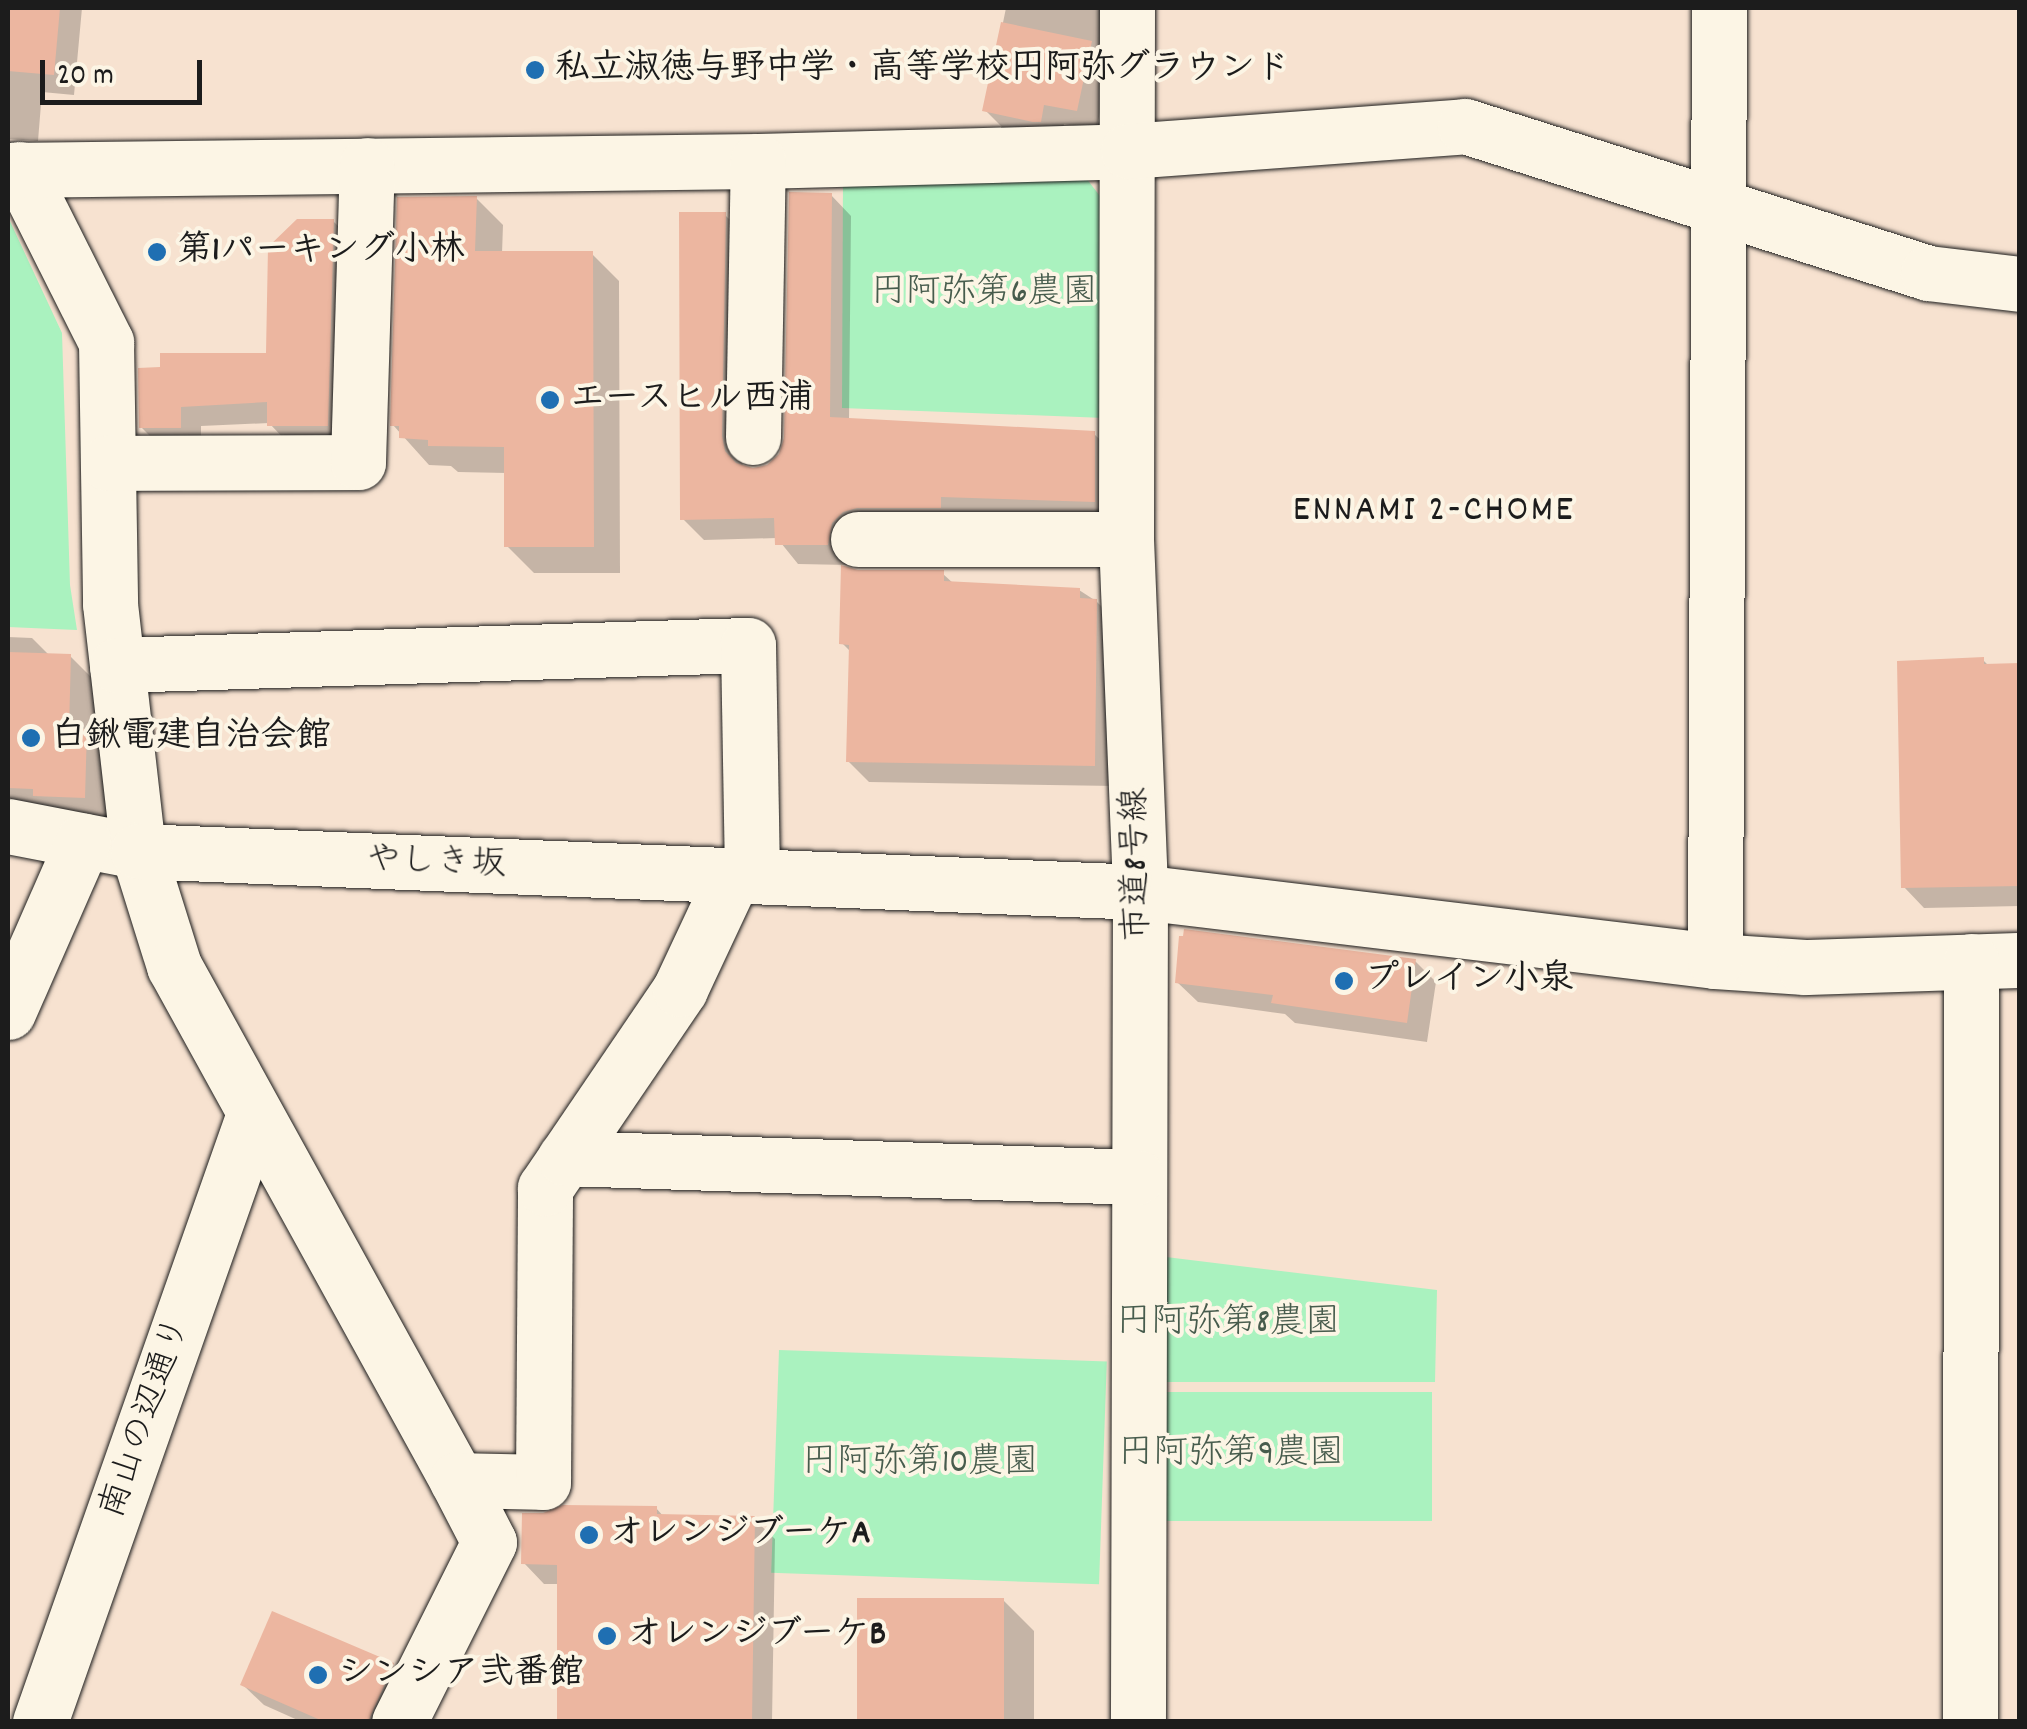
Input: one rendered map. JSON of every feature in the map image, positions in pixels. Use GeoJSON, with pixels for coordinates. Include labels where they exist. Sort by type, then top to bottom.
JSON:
{"type":"FeatureCollection","features":[{"type":"Feature","properties":{"kind":"street","name":"市道8号線"},"geometry":{"type":"LineString","coordinates":[[1127,8],[1126,539],[1140,892],[1138,1722]]}},
{"type":"Feature","properties":{"kind":"street"},"geometry":{"type":"LineString","coordinates":[[1715,960],[1719,8]]}},
{"type":"Feature","properties":{"kind":"street"},"geometry":{"type":"LineString","coordinates":[[399,1722],[489,1542],[174,966],[138,852],[110,604],[106,342],[13,170],[758,161],[1128,150],[1465,126],[1928,272],[2020,284]]}},
{"type":"Feature","properties":{"kind":"street"},"geometry":{"type":"LineString","coordinates":[[753,437],[758,161]]}},
{"type":"Feature","properties":{"kind":"street"},"geometry":{"type":"LineString","coordinates":[[108,463],[358,462],[367,165]]}},
{"type":"Feature","properties":{"kind":"street"},"geometry":{"type":"LineString","coordinates":[[858,539],[1126,539]]}},
{"type":"Feature","properties":{"kind":"street"},"geometry":{"type":"LineString","coordinates":[[117,665],[748,644],[742,876],[680,989],[545,1188],[543,1482],[457,1480]]}},
{"type":"Feature","properties":{"kind":"street","name":"やしき坂"},"geometry":{"type":"LineString","coordinates":[[8,826],[138,852],[1140,892],[1715,960],[1805,967],[1995,961]]}},
{"type":"Feature","properties":{"kind":"street"},"geometry":{"type":"LineString","coordinates":[[8,1012],[83,841]]}},
{"type":"Feature","properties":{"kind":"street"},"geometry":{"type":"LineString","coordinates":[[1970,1722],[1995,961]]}},
{"type":"Feature","properties":{"kind":"street","name":"南山の辺通り"},"geometry":{"type":"LineString","coordinates":[[40,1722],[254,1114]]}},
{"type":"Feature","properties":{"kind":"street"},"geometry":{"type":"LineString","coordinates":[[566,1158],[1138,1177]]}},
{"type":"Feature","properties":{"kind":"green space","name":"円阿弥第6農園"},"geometry":{"type":"Polygon","coordinates":[[[1083,174],[1103,200],[1105,418],[842,408],[843,177],[1083,174]]]}},
{"type":"Feature","properties":{"kind":"green space"},"geometry":{"type":"Polygon","coordinates":[[[8,217],[62,333],[70,585],[77,630],[8,627],[8,217]]]}},
{"type":"Feature","properties":{"kind":"green space","name":"円阿弥第8農園"},"geometry":{"type":"Polygon","coordinates":[[[1166,1257],[1437,1290],[1435,1382],[1164,1382],[1166,1257]]]}},
{"type":"Feature","properties":{"kind":"green space","name":"円阿弥第10農園"},"geometry":{"type":"Polygon","coordinates":[[[779,1350],[1107,1361],[1099,1584],[771,1573],[779,1350]]]}},
{"type":"Feature","properties":{"kind":"green space","name":"円阿弥第9農園"},"geometry":{"type":"Polygon","coordinates":[[[1166,1392],[1432,1392],[1432,1521],[1166,1521],[1166,1392]]]}},
{"type":"Feature","properties":{"kind":"building"},"geometry":{"type":"Polygon","coordinates":[[[8,8],[60,8],[54,75],[8,71],[8,8]]]}},
{"type":"Feature","properties":{"kind":"building"},"geometry":{"type":"Polygon","coordinates":[[[1001,22],[1092,41],[1077,111],[1044,105],[1041,122],[1033,122],[982,111],[1001,22]]]}},
{"type":"Feature","properties":{"kind":"building"},"geometry":{"type":"Polygon","coordinates":[[[789,192],[832,193],[830,417],[1095,431],[1095,502],[941,497],[941,508],[857,508],[843,512],[832,523],[828,545],[775,545],[774,518],[680,520],[679,212],[726,212],[722,436],[725,451],[736,463],[753,468],[767,465],[779,454],[784,438],[789,192]]]}},
{"type":"Feature","properties":{"kind":"building"},"geometry":{"type":"Polygon","coordinates":[[[477,196],[475,251],[593,251],[594,547],[504,547],[504,447],[428,446],[428,440],[399,438],[399,426],[390,426],[397,197],[477,196]]]}},
{"type":"Feature","properties":{"kind":"building"},"geometry":{"type":"Polygon","coordinates":[[[297,219],[334,219],[328,426],[267,426],[267,402],[181,407],[181,428],[139,428],[138,368],[160,367],[160,353],[266,353],[268,247],[297,219]]]}},
{"type":"Feature","properties":{"kind":"building"},"geometry":{"type":"Polygon","coordinates":[[[841,565],[858,570],[944,570],[944,581],[1080,588],[1080,598],[1097,599],[1095,766],[846,762],[849,645],[839,644],[841,565]]]}},
{"type":"Feature","properties":{"kind":"building"},"geometry":{"type":"Polygon","coordinates":[[[8,652],[71,654],[69,729],[87,729],[85,798],[33,796],[33,789],[8,788],[8,652]]]}},
{"type":"Feature","properties":{"kind":"building"},"geometry":{"type":"Polygon","coordinates":[[[1984,657],[1984,664],[2020,663],[2020,886],[1901,888],[1897,661],[1984,657]]]}},
{"type":"Feature","properties":{"kind":"building","name":"プレイン小泉"},"geometry":{"type":"Polygon","coordinates":[[[1184,929],[1416,959],[1407,1023],[1271,1003],[1273,995],[1175,983],[1179,936],[1183,936],[1184,929]]]}},
{"type":"Feature","properties":{"kind":"building"},"geometry":{"type":"Polygon","coordinates":[[[563,1505],[657,1506],[657,1514],[755,1516],[752,1722],[557,1722],[557,1565],[521,1564],[522,1513],[543,1513],[563,1505]]]}},
{"type":"Feature","properties":{"kind":"building"},"geometry":{"type":"Polygon","coordinates":[[[857,1598],[1004,1598],[1004,1722],[857,1722],[857,1598]]]}},
{"type":"Feature","properties":{"kind":"building","name":"シンシア弐番館"},"geometry":{"type":"Polygon","coordinates":[[[272,1611],[394,1663],[368,1722],[325,1722],[240,1685],[272,1611]]]}},
{"type":"Feature","properties":{"kind":"place","name":"私立淑徳与野中学・高等学校円阿弥グラウンド"},"geometry":{"type":"Point","coordinates":[535,70]}},
{"type":"Feature","properties":{"kind":"place","name":"第1パーキング小林"},"geometry":{"type":"Point","coordinates":[157,252]}},
{"type":"Feature","properties":{"kind":"place","name":"エースヒル西浦"},"geometry":{"type":"Point","coordinates":[550,400]}},
{"type":"Feature","properties":{"kind":"place","name":"白鍬電建自治会館"},"geometry":{"type":"Point","coordinates":[31,738]}},
{"type":"Feature","properties":{"kind":"place","name":"プレイン小泉"},"geometry":{"type":"Point","coordinates":[1344,981]}},
{"type":"Feature","properties":{"kind":"place","name":"オレンジブーケA"},"geometry":{"type":"Point","coordinates":[589,1535]}},
{"type":"Feature","properties":{"kind":"place","name":"オレンジブーケB"},"geometry":{"type":"Point","coordinates":[607,1636]}},
{"type":"Feature","properties":{"kind":"place","name":"シンシア弐番館"},"geometry":{"type":"Point","coordinates":[318,1675]}},
{"type":"Feature","properties":{"kind":"district","name":"ENNAMI 2-CHOME"},"geometry":{"type":"Point","coordinates":[1434,512]}}]}
